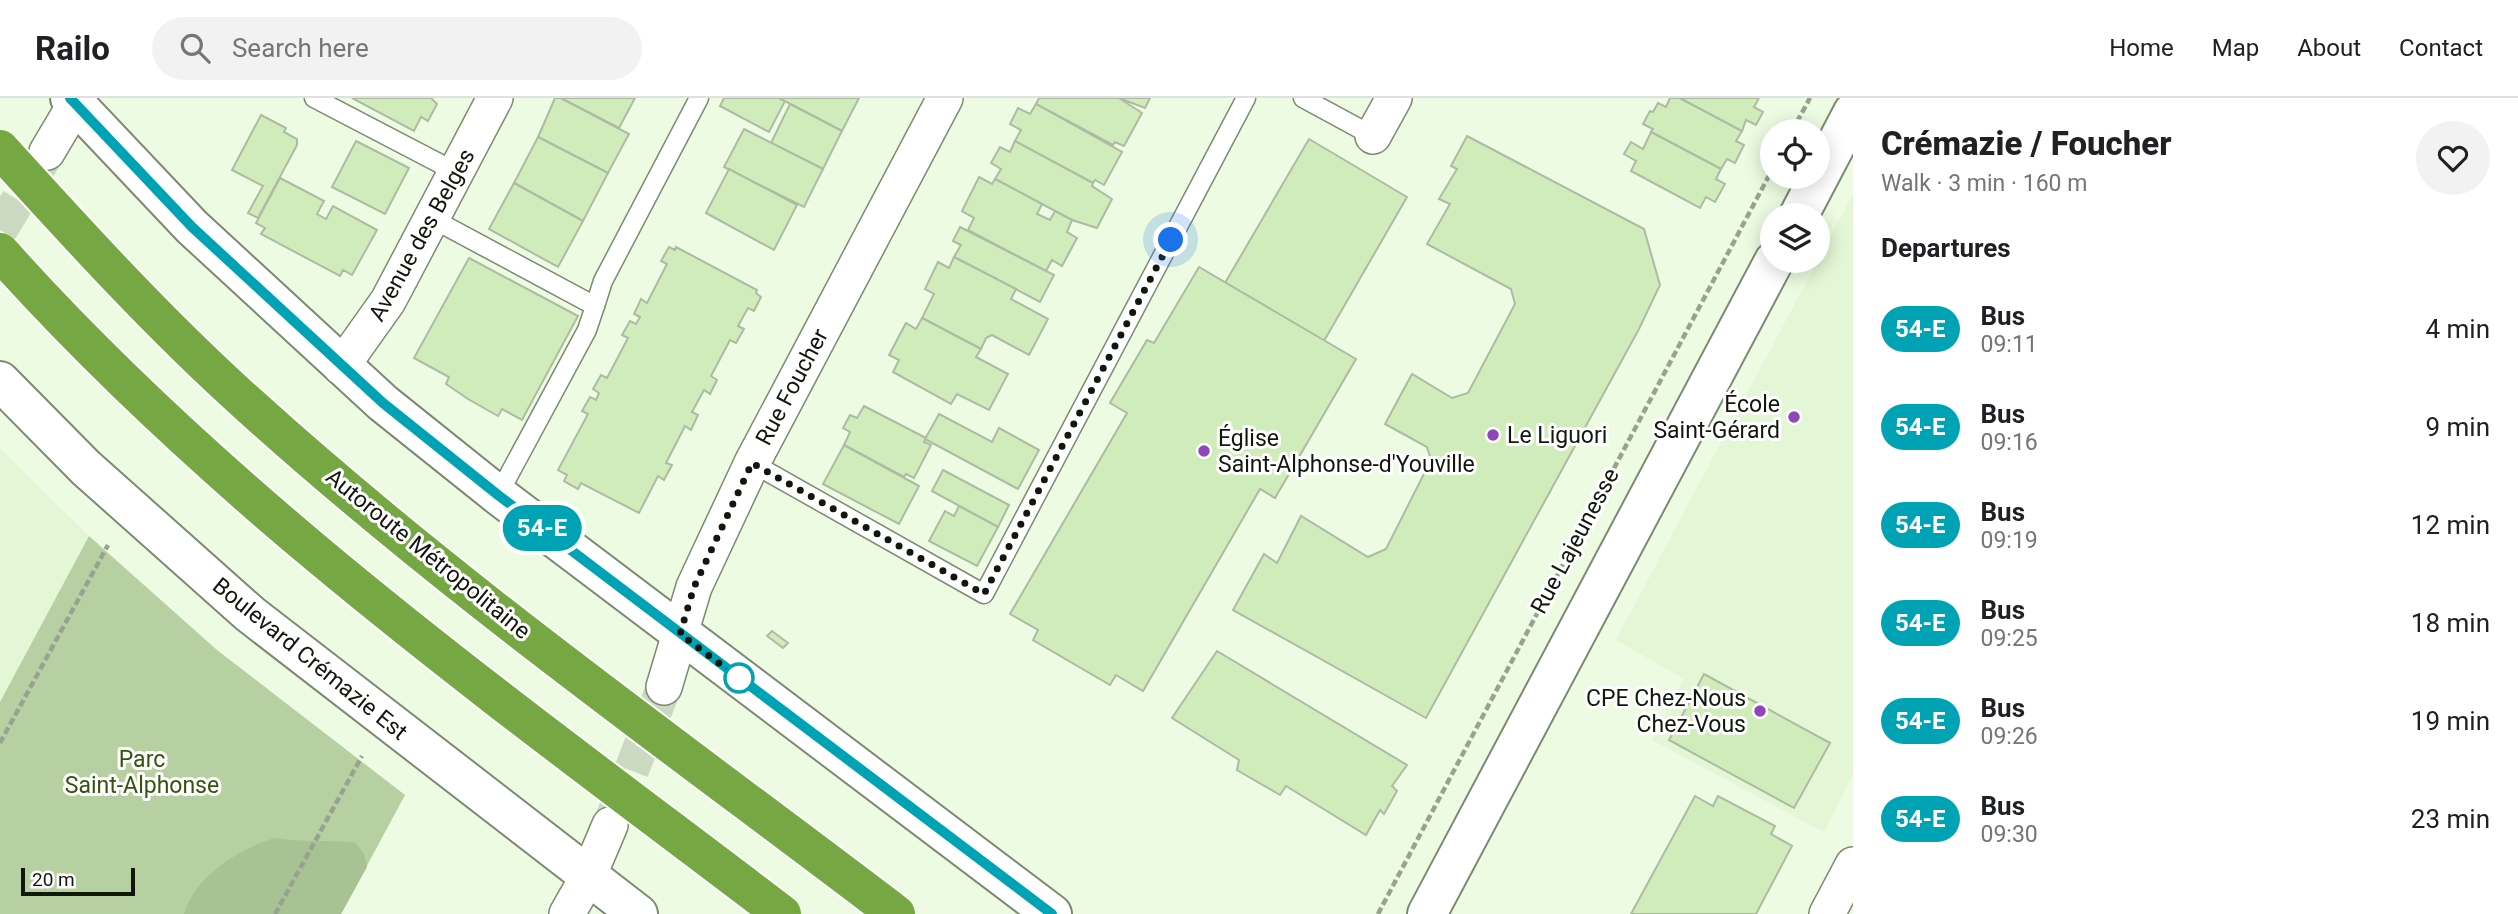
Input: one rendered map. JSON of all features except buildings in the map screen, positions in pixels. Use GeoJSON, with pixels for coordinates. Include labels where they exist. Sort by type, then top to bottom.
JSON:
{"type":"FeatureCollection","features":[{"type":"Feature","properties":{"kind":"highway","name":"Autoroute Métropolitaine"},"geometry":{"type":"LineString","coordinates":[[0,149],[159,319],[300,450],[504,616],[896,914]]}},
{"type":"Feature","properties":{"kind":"highway"},"geometry":{"type":"LineString","coordinates":[[0,252],[113,371],[296,538],[440,655],[782,914]]}},
{"type":"Feature","properties":{"kind":"main road"},"geometry":{"type":"LineString","coordinates":[[75,100],[183,217],[341,367],[498,495],[1038,910]]}},
{"type":"Feature","properties":{"kind":"main road"},"geometry":{"type":"LineString","coordinates":[[1805,203],[1853,112]]}},
{"type":"Feature","properties":{"kind":"main road","name":"Rue Lajeunesse"},"geometry":{"type":"LineString","coordinates":[[1426,914],[1768,273]]}},
{"type":"Feature","properties":{"kind":"main road","name":"Boulevard Crémazie Est"},"geometry":{"type":"LineString","coordinates":[[0,382],[86,468],[250,614],[638,914]]}},
{"type":"Feature","properties":{"kind":"street","name":"Avenue des Belges"},"geometry":{"type":"LineString","coordinates":[[341,367],[388,302],[495,98]]}},
{"type":"Feature","properties":{"kind":"street","name":"Rue Foucher"},"geometry":{"type":"LineString","coordinates":[[664,687],[694,587],[752,463],[945,98]]}},
{"type":"Feature","properties":{"kind":"street"},"geometry":{"type":"LineString","coordinates":[[1373,135],[1394,98]]}},
{"type":"Feature","properties":{"kind":"street"},"geometry":{"type":"LineString","coordinates":[[47,152],[75,100]]}},
{"type":"Feature","properties":{"kind":"street"},"geometry":{"type":"LineString","coordinates":[[567,914],[588,877],[610,825]]}},
{"type":"Feature","properties":{"kind":"street"},"geometry":{"type":"LineString","coordinates":[[1826,914],[1853,865]]}},
{"type":"Feature","properties":{"kind":"lane"},"geometry":{"type":"LineString","coordinates":[[314,98],[456,172]]}},
{"type":"Feature","properties":{"kind":"lane"},"geometry":{"type":"LineString","coordinates":[[498,495],[587,330],[603,281],[699,98]]}},
{"type":"Feature","properties":{"kind":"lane"},"geometry":{"type":"LineString","coordinates":[[752,463],[984,594],[1246,98]]}},
{"type":"Feature","properties":{"kind":"lane"},"geometry":{"type":"LineString","coordinates":[[1303,98],[1373,135]]}},
{"type":"Feature","properties":{"kind":"lane"},"geometry":{"type":"LineString","coordinates":[[431,218],[595,306]]}},
{"type":"Feature","properties":{"kind":"path"},"geometry":{"type":"LineString","coordinates":[[1799,119],[1810,98]]}},
{"type":"Feature","properties":{"kind":"path","name":"Rue Lajeunesse"},"geometry":{"type":"LineString","coordinates":[[1378,914],[1762,189]]}},
{"type":"Feature","properties":{"kind":"path"},"geometry":{"type":"LineString","coordinates":[[0,743],[108,545]]}},
{"type":"Feature","properties":{"kind":"path"},"geometry":{"type":"LineString","coordinates":[[275,914],[362,756]]}},
{"type":"Feature","properties":{"kind":"shaded area","name":"École Saint-Gérard"},"geometry":{"type":"Polygon","coordinates":[[[1853,194],[1853,774],[1824,832],[1652,740],[1684,679],[1616,640],[1811,273],[1830,273],[1830,237],[1853,194]]]}},
{"type":"Feature","properties":{"kind":"shaded area"},"geometry":{"type":"Polygon","coordinates":[[[0,449],[89,536],[0,702],[0,449]]]}},
{"type":"Feature","properties":{"kind":"shaded area"},"geometry":{"type":"Polygon","coordinates":[[[275,838],[356,843],[364,854],[367,867],[341,914],[184,914],[189,901],[208,876],[247,849],[275,838]]]}},
{"type":"Feature","properties":{"kind":"green space","name":"Parc Saint-Alphonse"},"geometry":{"type":"Polygon","coordinates":[[[89,536],[217,650],[405,795],[341,914],[0,914],[0,702],[89,536]]]}},
{"type":"Feature","properties":{"kind":"tunnel"},"geometry":{"type":"LineString","coordinates":[[0,230],[44,158]]}},
{"type":"Feature","properties":{"kind":"tunnel"},"geometry":{"type":"LineString","coordinates":[[612,820],[664,687]]}},
{"type":"Feature","properties":{"kind":"bus line","name":"54-E"},"geometry":{"type":"LineString","coordinates":[[70,98],[103,136],[192,227],[383,403],[498,495],[1052,914]]}},
{"type":"Feature","properties":{"kind":"place","name":"École Saint-Gérard"},"geometry":{"type":"Point","coordinates":[1794,417]}},
{"type":"Feature","properties":{"kind":"place","name":"Le Liguori"},"geometry":{"type":"Point","coordinates":[1493,435]}},
{"type":"Feature","properties":{"kind":"place","name":"Église Saint-Alphonse-d'Youville"},"geometry":{"type":"Point","coordinates":[1204,451]}},
{"type":"Feature","properties":{"kind":"place","name":"CPE Chez-Nous Chez-Vous"},"geometry":{"type":"Point","coordinates":[1760,711]}},
{"type":"Feature","properties":{"kind":"route"},"geometry":{"type":"LineString","coordinates":[[739,678],[680,634],[694,587],[752,463],[984,594],[1171,240]]}}]}
